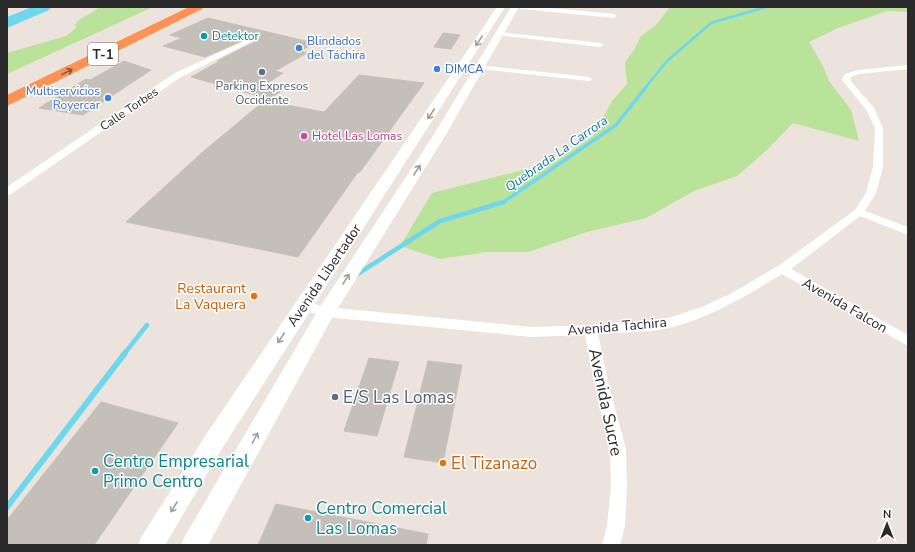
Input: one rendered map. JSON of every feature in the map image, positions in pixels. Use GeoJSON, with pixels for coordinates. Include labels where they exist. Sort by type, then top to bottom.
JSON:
{"type":"FeatureCollection","features":[{"type":"Feature","properties":{"kind":"highway","name":"T-1"},"geometry":{"type":"LineString","coordinates":[[7,88],[174,7]]}},
{"type":"Feature","properties":{"kind":"highway","name":"T-1"},"geometry":{"type":"LineString","coordinates":[[7,101],[198,7]]}},
{"type":"Feature","properties":{"kind":"main road","name":"Avenida Libertador"},"geometry":{"type":"LineString","coordinates":[[151,545],[215,440],[302,306],[501,7]]}},
{"type":"Feature","properties":{"kind":"main road","name":"Avenida Libertador"},"geometry":{"type":"LineString","coordinates":[[194,545],[326,312],[439,136],[515,7]]}},
{"type":"Feature","properties":{"kind":"street"},"geometry":{"type":"LineString","coordinates":[[521,7],[614,16]]}},
{"type":"Feature","properties":{"kind":"street"},"geometry":{"type":"LineString","coordinates":[[500,34],[600,45]]}},
{"type":"Feature","properties":{"kind":"street","name":"Calle Torbes"},"geometry":{"type":"LineString","coordinates":[[7,192],[178,75],[258,37]]}},
{"type":"Feature","properties":{"kind":"street"},"geometry":{"type":"LineString","coordinates":[[480,67],[590,79]]}},
{"type":"Feature","properties":{"kind":"street","name":"Avenida Tachira"},"geometry":{"type":"LineString","coordinates":[[302,306],[326,312],[532,332],[591,330],[668,323],[707,310],[734,297],[782,269],[859,212],[871,193],[878,167],[879,128],[871,110],[846,80],[848,76],[858,72],[908,67]]}},
{"type":"Feature","properties":{"kind":"street"},"geometry":{"type":"LineString","coordinates":[[859,212],[908,231]]}},
{"type":"Feature","properties":{"kind":"street","name":"Avenida Falcon"},"geometry":{"type":"LineString","coordinates":[[782,269],[908,341]]}},
{"type":"Feature","properties":{"kind":"street","name":"Avenida Sucre"},"geometry":{"type":"LineString","coordinates":[[591,330],[602,386],[618,449],[619,486],[616,526],[611,545]]}},
{"type":"Feature","properties":{"kind":"green space"},"geometry":{"type":"Polygon","coordinates":[[[99,7],[153,7],[7,74],[7,53],[66,36],[76,28],[75,24],[78,21],[99,7]]]}},
{"type":"Feature","properties":{"kind":"green space"},"geometry":{"type":"Polygon","coordinates":[[[670,7],[908,7],[908,12],[887,11],[838,28],[809,42],[823,66],[829,81],[851,110],[859,141],[793,123],[768,149],[737,176],[694,191],[646,218],[587,232],[528,252],[486,252],[440,259],[400,246],[432,193],[555,162],[593,136],[612,101],[627,84],[625,62],[634,50],[641,36],[655,26],[670,7]]]}},
{"type":"Feature","properties":{"kind":"building"},"geometry":{"type":"Polygon","coordinates":[[[208,18],[314,43],[301,51],[307,53],[275,71],[283,73],[266,84],[285,89],[269,99],[191,77],[220,61],[217,61],[260,39],[258,34],[205,57],[163,46],[182,38],[170,35],[208,18]]]}},
{"type":"Feature","properties":{"kind":"building"},"geometry":{"type":"Polygon","coordinates":[[[443,33],[460,35],[451,49],[434,47],[443,33]]]}},
{"type":"Feature","properties":{"kind":"building"},"geometry":{"type":"Polygon","coordinates":[[[124,61],[151,70],[83,115],[39,108],[86,79],[90,80],[124,61]]]}},
{"type":"Feature","properties":{"kind":"building"},"geometry":{"type":"Polygon","coordinates":[[[359,75],[424,83],[360,172],[358,172],[298,257],[126,222],[205,150],[264,101],[324,112],[359,75]]]}},
{"type":"Feature","properties":{"kind":"building"},"geometry":{"type":"Polygon","coordinates":[[[369,358],[399,362],[377,436],[344,431],[369,358]]]}},
{"type":"Feature","properties":{"kind":"building"},"geometry":{"type":"Polygon","coordinates":[[[428,361],[462,365],[443,463],[404,457],[428,361]]]}},
{"type":"Feature","properties":{"kind":"building","name":"Centro Empresarial Primo Centro"},"geometry":{"type":"Polygon","coordinates":[[[101,402],[178,423],[94,545],[7,545],[7,520],[101,402]]]}},
{"type":"Feature","properties":{"kind":"building","name":"Centro Comercial Las Lomas"},"geometry":{"type":"Polygon","coordinates":[[[276,504],[428,534],[426,545],[258,545],[276,504]]]}},
{"type":"Feature","properties":{"kind":"waterway"},"geometry":{"type":"LineString","coordinates":[[7,23],[44,7]]}},
{"type":"Feature","properties":{"kind":"waterway","name":"Quebrada La Carrora"},"geometry":{"type":"LineString","coordinates":[[645,88],[667,61],[711,23],[766,7]]}},
{"type":"Feature","properties":{"kind":"waterway","name":"Quebrada La Carrora"},"geometry":{"type":"LineString","coordinates":[[503,202],[616,125],[646,87]]}},
{"type":"Feature","properties":{"kind":"waterway","name":"Quebrada La Carrora"},"geometry":{"type":"LineString","coordinates":[[356,275],[440,221],[503,202]]}},
{"type":"Feature","properties":{"kind":"waterway","name":"Quebrada La Carrora"},"geometry":{"type":"LineString","coordinates":[[124,354],[147,325]]}},
{"type":"Feature","properties":{"kind":"waterway","name":"Quebrada La Carrora"},"geometry":{"type":"LineString","coordinates":[[7,507],[125,353]]}},
{"type":"Feature","properties":{"kind":"place","name":"Detektor"},"geometry":{"type":"Point","coordinates":[204,36]}},
{"type":"Feature","properties":{"kind":"place","name":"Blindados del Táchira"},"geometry":{"type":"Point","coordinates":[299,48]}},
{"type":"Feature","properties":{"kind":"place","name":"DIMCA"},"geometry":{"type":"Point","coordinates":[437,69]}},
{"type":"Feature","properties":{"kind":"place","name":"Parking Expresos Occidente"},"geometry":{"type":"Point","coordinates":[262,72]}},
{"type":"Feature","properties":{"kind":"place","name":"Multiservicios Royercar"},"geometry":{"type":"Point","coordinates":[108,98]}},
{"type":"Feature","properties":{"kind":"place","name":"Hotel Las Lomas"},"geometry":{"type":"Point","coordinates":[304,136]}},
{"type":"Feature","properties":{"kind":"place","name":"Restaurant La Vaquera"},"geometry":{"type":"Point","coordinates":[254,296]}},
{"type":"Feature","properties":{"kind":"place","name":"E/S Las Lomas"},"geometry":{"type":"Point","coordinates":[335,397]}},
{"type":"Feature","properties":{"kind":"place","name":"El Tizanazo"},"geometry":{"type":"Point","coordinates":[443,463]}},
{"type":"Feature","properties":{"kind":"place","name":"Centro Empresarial Primo Centro"},"geometry":{"type":"Point","coordinates":[95,471]}},
{"type":"Feature","properties":{"kind":"place","name":"Centro Comercial Las Lomas"},"geometry":{"type":"Point","coordinates":[308,518]}}]}
